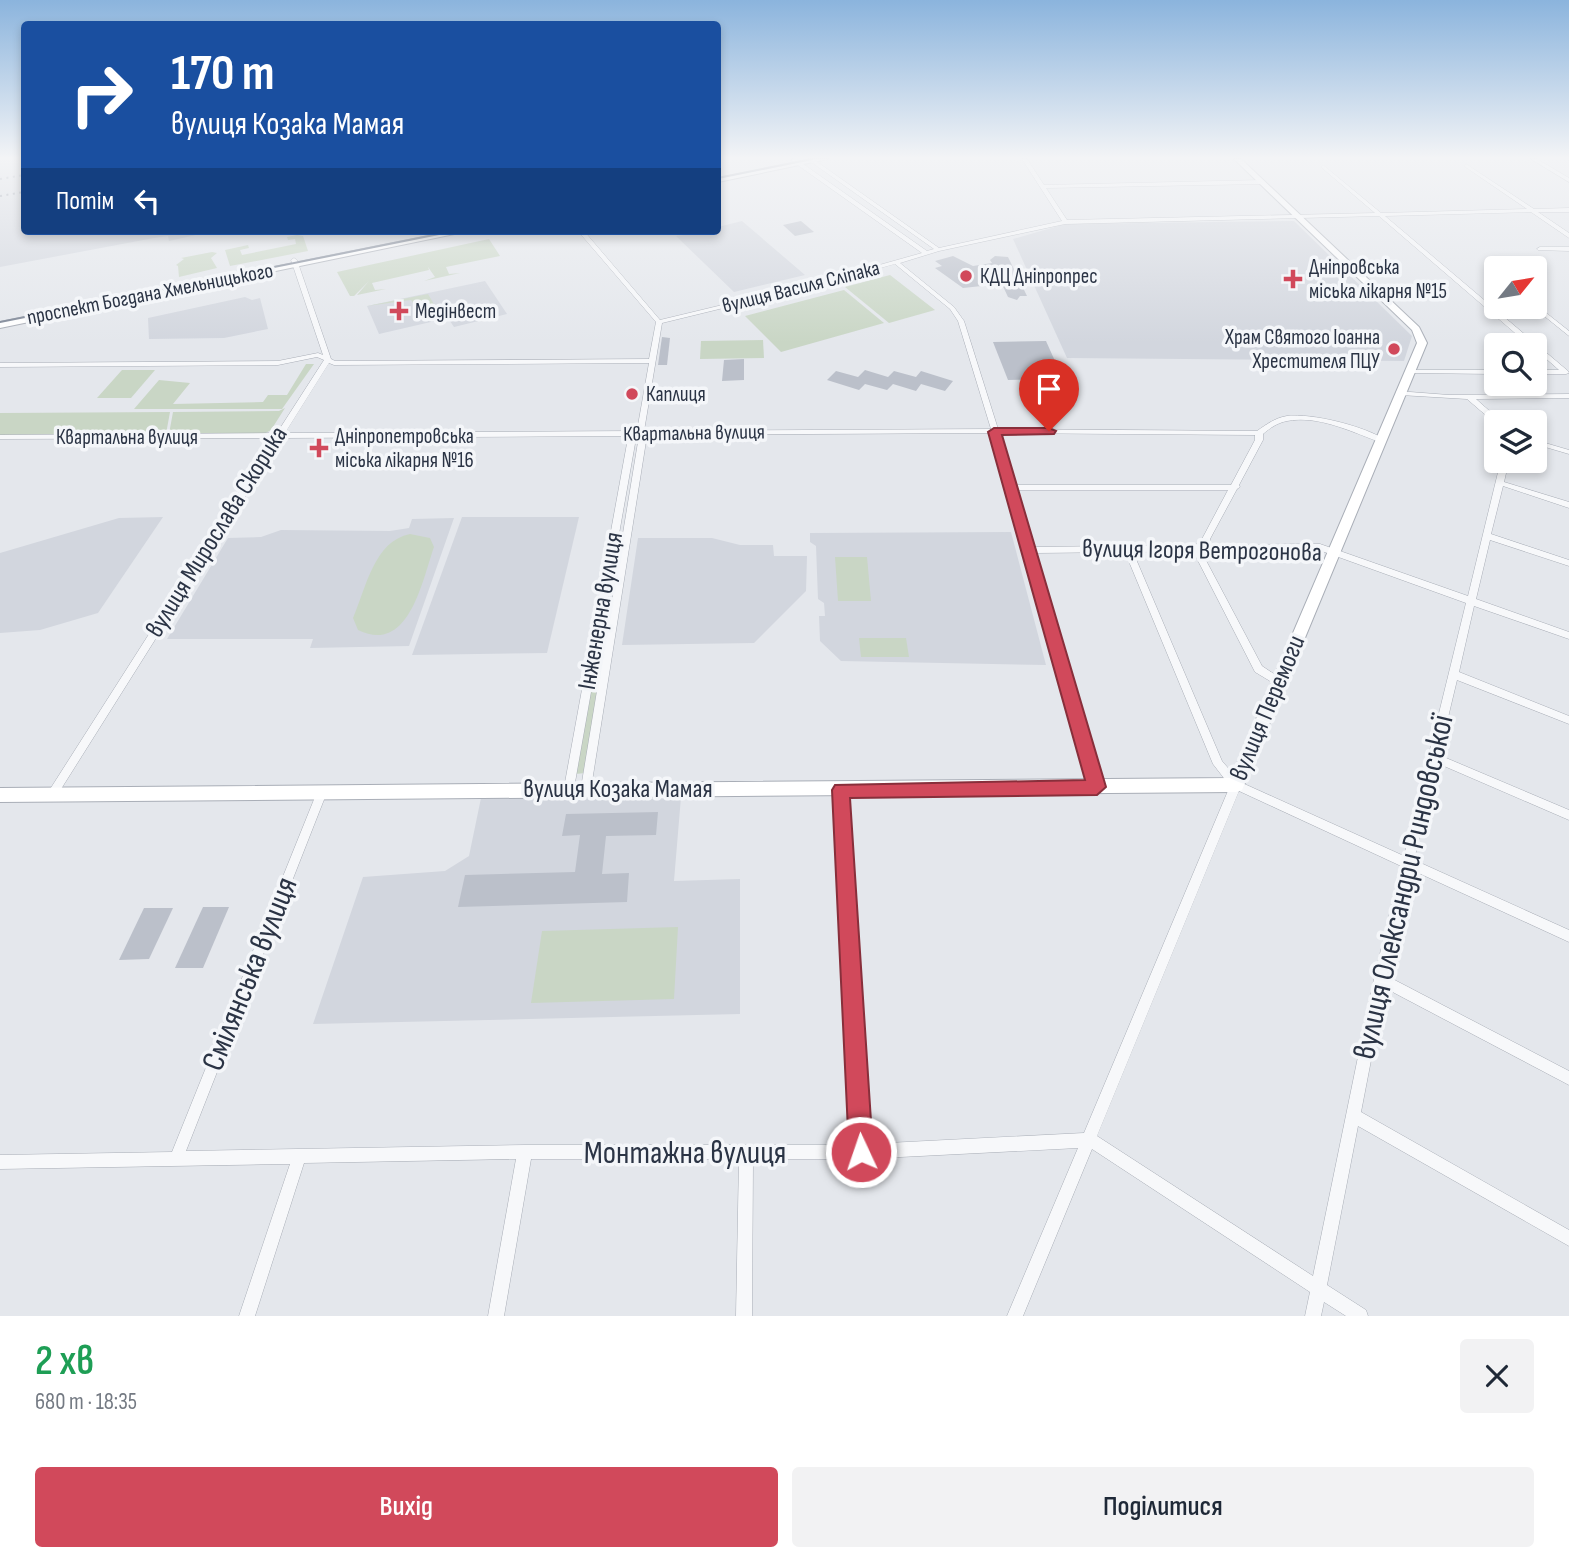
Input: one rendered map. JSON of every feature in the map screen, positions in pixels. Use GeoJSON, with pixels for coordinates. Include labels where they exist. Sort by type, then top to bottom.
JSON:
{"type":"FeatureCollection","features":[{"type":"Feature","properties":{"kind":"street"},"geometry":{"type":"LineString","coordinates":[[880,220],[926,253]]}},
{"type":"Feature","properties":{"kind":"street"},"geometry":{"type":"LineString","coordinates":[[896,220],[938,250]]}},
{"type":"Feature","properties":{"kind":"street","name":"вулиця Василя Сліпака"},"geometry":{"type":"LineString","coordinates":[[659,322],[897,263],[938,250],[1065,222],[1127,220]]}},
{"type":"Feature","properties":{"kind":"street","name":"вулиця Перемоги"},"geometry":{"type":"LineString","coordinates":[[1015,1316],[1091,1140],[1236,785],[1422,343],[1422,336],[1303,220]]}},
{"type":"Feature","properties":{"kind":"street"},"geometry":{"type":"LineString","coordinates":[[1386,220],[1520,333]]}},
{"type":"Feature","properties":{"kind":"street"},"geometry":{"type":"LineString","coordinates":[[1546,220],[1569,236]]}},
{"type":"Feature","properties":{"kind":"street","name":"проспект Богдана Хмельницького"},"geometry":{"type":"LineString","coordinates":[[0,318],[36,314],[228,276],[418,235]]}},
{"type":"Feature","properties":{"kind":"street","name":"проспект Богдана Хмельницького"},"geometry":{"type":"LineString","coordinates":[[295,262],[443,235]]}},
{"type":"Feature","properties":{"kind":"street"},"geometry":{"type":"LineString","coordinates":[[584,235],[659,322]]}},
{"type":"Feature","properties":{"kind":"street"},"geometry":{"type":"LineString","coordinates":[[1540,249],[1569,248]]}},
{"type":"Feature","properties":{"kind":"street"},"geometry":{"type":"LineString","coordinates":[[295,262],[328,359]]}},
{"type":"Feature","properties":{"kind":"street"},"geometry":{"type":"LineString","coordinates":[[897,263],[956,313],[1031,550],[1097,787]]}},
{"type":"Feature","properties":{"kind":"street","name":"проспект Богдана Хмельницького"},"geometry":{"type":"LineString","coordinates":[[0,325],[36,314]]}},
{"type":"Feature","properties":{"kind":"street"},"geometry":{"type":"LineString","coordinates":[[1547,316],[1569,334]]}},
{"type":"Feature","properties":{"kind":"street","name":"Інженерна вулиця"},"geometry":{"type":"LineString","coordinates":[[586,788],[659,322]]}},
{"type":"Feature","properties":{"kind":"street"},"geometry":{"type":"LineString","coordinates":[[0,365],[278,363],[318,355],[334,363],[652,361]]}},
{"type":"Feature","properties":{"kind":"street"},"geometry":{"type":"LineString","coordinates":[[1547,356],[1567,372]]}},
{"type":"Feature","properties":{"kind":"street","name":"вулиця Мирослава Скорика"},"geometry":{"type":"LineString","coordinates":[[52,794],[328,359]]}},
{"type":"Feature","properties":{"kind":"street"},"geometry":{"type":"LineString","coordinates":[[1410,372],[1484,372]]}},
{"type":"Feature","properties":{"kind":"street"},"geometry":{"type":"LineString","coordinates":[[1547,372],[1567,372]]}},
{"type":"Feature","properties":{"kind":"street"},"geometry":{"type":"LineString","coordinates":[[1400,393],[1469,397],[1569,396]]}},
{"type":"Feature","properties":{"kind":"street"},"geometry":{"type":"LineString","coordinates":[[1469,397],[1484,410]]}},
{"type":"Feature","properties":{"kind":"street","name":"Квартальна вулиця"},"geometry":{"type":"LineString","coordinates":[[0,437],[1259,433],[1267,425],[1285,419],[1303,419],[1331,422],[1380,439]]}},
{"type":"Feature","properties":{"kind":"street"},"geometry":{"type":"LineString","coordinates":[[1259,433],[1259,440],[1236,487],[1201,547],[1258,669],[1280,683]]}},
{"type":"Feature","properties":{"kind":"street","name":"Інженерна вулиця"},"geometry":{"type":"LineString","coordinates":[[569,788],[632,438],[628,434]]}},
{"type":"Feature","properties":{"kind":"street"},"geometry":{"type":"LineString","coordinates":[[1547,446],[1569,452]]}},
{"type":"Feature","properties":{"kind":"street","name":"вулиця Олександри Риндовської"},"geometry":{"type":"LineString","coordinates":[[1313,1316],[1380,979],[1502,473]]}},
{"type":"Feature","properties":{"kind":"street"},"geometry":{"type":"LineString","coordinates":[[1500,483],[1569,505]]}},
{"type":"Feature","properties":{"kind":"street"},"geometry":{"type":"LineString","coordinates":[[1012,488],[1236,487]]}},
{"type":"Feature","properties":{"kind":"street"},"geometry":{"type":"LineString","coordinates":[[1487,536],[1569,563]]}},
{"type":"Feature","properties":{"kind":"street","name":"вулиця Ігоря Ветрогонова"},"geometry":{"type":"LineString","coordinates":[[1031,550],[1320,547],[1569,636]]}},
{"type":"Feature","properties":{"kind":"street"},"geometry":{"type":"LineString","coordinates":[[1128,549],[1218,764],[1236,785],[1409,861],[1569,936]]}},
{"type":"Feature","properties":{"kind":"street"},"geometry":{"type":"LineString","coordinates":[[1453,674],[1569,720]]}},
{"type":"Feature","properties":{"kind":"street"},"geometry":{"type":"LineString","coordinates":[[1434,757],[1569,815]]}},
{"type":"Feature","properties":{"kind":"street","name":"вулиця Козака Мамая"},"geometry":{"type":"LineString","coordinates":[[0,795],[569,788],[841,790],[1236,785]]}},
{"type":"Feature","properties":{"kind":"street"},"geometry":{"type":"LineString","coordinates":[[841,790],[861,1152]]}},
{"type":"Feature","properties":{"kind":"street","name":"Смілянська вулиця"},"geometry":{"type":"LineString","coordinates":[[177,1157],[322,792]]}},
{"type":"Feature","properties":{"kind":"street"},"geometry":{"type":"LineString","coordinates":[[1380,979],[1569,1078]]}},
{"type":"Feature","properties":{"kind":"street"},"geometry":{"type":"LineString","coordinates":[[1353,1115],[1569,1238]]}},
{"type":"Feature","properties":{"kind":"street"},"geometry":{"type":"LineString","coordinates":[[1091,1140],[1360,1316]]}},
{"type":"Feature","properties":{"kind":"street","name":"Монтажна вулиця"},"geometry":{"type":"LineString","coordinates":[[0,1162],[525,1152],[861,1152],[1091,1140]]}},
{"type":"Feature","properties":{"kind":"street"},"geometry":{"type":"LineString","coordinates":[[496,1316],[525,1152]]}},
{"type":"Feature","properties":{"kind":"street"},"geometry":{"type":"LineString","coordinates":[[744,1316],[746,1154]]}},
{"type":"Feature","properties":{"kind":"street"},"geometry":{"type":"LineString","coordinates":[[247,1316],[299,1157]]}},
{"type":"Feature","properties":{"kind":"shaded area"},"geometry":{"type":"Polygon","coordinates":[[[0,220],[21,220],[21,235],[196,235],[169,241],[168,236],[154,238],[0,267],[0,220]]]}},
{"type":"Feature","properties":{"kind":"shaded area"},"geometry":{"type":"Polygon","coordinates":[[[742,221],[805,275],[734,292],[676,236],[721,235],[721,226],[742,221]]]}},
{"type":"Feature","properties":{"kind":"shaded area"},"geometry":{"type":"Polygon","coordinates":[[[1294,221],[1412,336],[1404,361],[1067,358],[1013,239],[1065,224],[1294,221]]]}},
{"type":"Feature","properties":{"kind":"shaded area"},"geometry":{"type":"Polygon","coordinates":[[[485,281],[507,314],[454,327],[448,318],[379,334],[367,306],[485,281]]]}},
{"type":"Feature","properties":{"kind":"shaded area"},"geometry":{"type":"Polygon","coordinates":[[[245,297],[252,300],[260,298],[268,329],[224,338],[149,339],[148,318],[245,297]]]}},
{"type":"Feature","properties":{"kind":"shaded area"},"geometry":{"type":"Polygon","coordinates":[[[163,517],[98,613],[40,630],[0,633],[0,553],[119,518],[163,517]]]}},
{"type":"Feature","properties":{"kind":"shaded area"},"geometry":{"type":"Polygon","coordinates":[[[462,517],[579,517],[547,653],[412,655],[462,517]]]}},
{"type":"Feature","properties":{"kind":"shaded area"},"geometry":{"type":"Polygon","coordinates":[[[454,518],[409,646],[310,648],[313,639],[167,639],[228,538],[261,537],[281,530],[390,531],[409,528],[412,519],[454,518]]]}},
{"type":"Feature","properties":{"kind":"shaded area"},"geometry":{"type":"Polygon","coordinates":[[[1011,532],[1046,665],[841,661],[820,641],[819,616],[825,616],[824,603],[818,599],[816,546],[810,542],[810,533],[1011,532]]]}},
{"type":"Feature","properties":{"kind":"shaded area"},"geometry":{"type":"Polygon","coordinates":[[[638,538],[712,538],[740,545],[773,545],[774,556],[807,556],[806,591],[754,643],[622,645],[638,538]]]}},
{"type":"Feature","properties":{"kind":"shaded area"},"geometry":{"type":"Polygon","coordinates":[[[681,797],[674,881],[740,879],[740,1014],[313,1024],[363,877],[445,871],[469,856],[481,798],[681,797]]]}},
{"type":"Feature","properties":{"kind":"green space"},"geometry":{"type":"Polygon","coordinates":[[[303,236],[308,251],[230,266],[225,250],[248,245],[249,248],[240,250],[242,255],[296,244],[295,239],[288,240],[287,237],[303,236]]]}},
{"type":"Feature","properties":{"kind":"green space"},"geometry":{"type":"Polygon","coordinates":[[[489,239],[500,256],[446,267],[449,274],[460,273],[424,281],[435,277],[428,267],[429,270],[372,283],[375,290],[386,289],[357,295],[369,281],[354,296],[350,296],[337,272],[489,239]]]}},
{"type":"Feature","properties":{"kind":"green space"},"geometry":{"type":"Polygon","coordinates":[[[217,253],[211,258],[217,268],[179,277],[176,265],[184,259],[181,258],[217,253]]]}},
{"type":"Feature","properties":{"kind":"green space"},"geometry":{"type":"Polygon","coordinates":[[[890,275],[935,310],[889,323],[845,287],[890,275]]]}},
{"type":"Feature","properties":{"kind":"green space"},"geometry":{"type":"Polygon","coordinates":[[[844,290],[884,323],[781,352],[745,316],[844,290]]]}},
{"type":"Feature","properties":{"kind":"green space"},"geometry":{"type":"Polygon","coordinates":[[[428,294],[438,311],[425,314],[418,303],[414,304],[411,300],[367,306],[428,294]]]}},
{"type":"Feature","properties":{"kind":"green space"},"geometry":{"type":"Polygon","coordinates":[[[763,340],[764,358],[700,359],[701,341],[763,340]]]}},
{"type":"Feature","properties":{"kind":"green space"},"geometry":{"type":"Polygon","coordinates":[[[306,364],[314,364],[282,409],[134,409],[159,380],[190,383],[173,404],[263,402],[268,395],[287,395],[306,364]]]}},
{"type":"Feature","properties":{"kind":"green space"},"geometry":{"type":"Polygon","coordinates":[[[122,370],[155,370],[131,398],[97,398],[122,370]]]}},
{"type":"Feature","properties":{"kind":"green space"},"geometry":{"type":"Polygon","coordinates":[[[285,408],[271,430],[264,434],[169,434],[173,412],[279,411],[285,408]]]}},
{"type":"Feature","properties":{"kind":"green space"},"geometry":{"type":"Polygon","coordinates":[[[170,412],[166,434],[0,435],[0,413],[170,412]]]}},
{"type":"Feature","properties":{"kind":"green space"},"geometry":{"type":"Polygon","coordinates":[[[410,534],[430,538],[434,547],[411,611],[401,624],[390,632],[375,635],[358,630],[353,618],[373,567],[388,546],[398,538],[410,534]]]}},
{"type":"Feature","properties":{"kind":"green space"},"geometry":{"type":"Polygon","coordinates":[[[835,557],[867,557],[871,601],[838,601],[835,557]]]}},
{"type":"Feature","properties":{"kind":"green space"},"geometry":{"type":"Polygon","coordinates":[[[859,638],[906,638],[909,657],[861,657],[859,638]]]}},
{"type":"Feature","properties":{"kind":"green space"},"geometry":{"type":"Polygon","coordinates":[[[594,663],[604,663],[586,773],[575,774],[594,663]]]}},
{"type":"Feature","properties":{"kind":"green space"},"geometry":{"type":"Polygon","coordinates":[[[678,927],[674,999],[531,1003],[542,931],[678,927]]]}},
{"type":"Feature","properties":{"kind":"building"},"geometry":{"type":"Polygon","coordinates":[[[801,221],[814,232],[795,236],[783,225],[801,221]]]}},
{"type":"Feature","properties":{"kind":"building","name":"КДЦ Дніпропрес"},"geometry":{"type":"Polygon","coordinates":[[[953,256],[973,266],[992,263],[990,260],[995,256],[1008,257],[1027,296],[1020,296],[1017,300],[1008,297],[999,278],[991,285],[963,288],[935,268],[942,266],[935,261],[953,256]]]}},
{"type":"Feature","properties":{"kind":"building"},"geometry":{"type":"Polygon","coordinates":[[[662,337],[670,338],[667,365],[658,365],[662,337]]]}},
{"type":"Feature","properties":{"kind":"building"},"geometry":{"type":"Polygon","coordinates":[[[1046,341],[1063,379],[1008,380],[993,342],[1046,341]]]}},
{"type":"Feature","properties":{"kind":"building"},"geometry":{"type":"Polygon","coordinates":[[[744,359],[744,380],[722,381],[724,360],[744,359]]]}},
{"type":"Feature","properties":{"kind":"building"},"geometry":{"type":"Polygon","coordinates":[[[865,370],[888,377],[894,371],[916,377],[921,371],[953,381],[945,391],[921,384],[916,391],[893,384],[887,390],[865,384],[859,390],[827,380],[836,371],[858,377],[865,370]]]}},
{"type":"Feature","properties":{"kind":"building"},"geometry":{"type":"Polygon","coordinates":[[[658,812],[656,835],[606,836],[602,874],[629,873],[627,902],[458,907],[465,875],[575,872],[580,835],[562,836],[566,814],[658,812]]]}},
{"type":"Feature","properties":{"kind":"building"},"geometry":{"type":"Polygon","coordinates":[[[203,907],[229,907],[203,968],[175,968],[203,907]]]}},
{"type":"Feature","properties":{"kind":"building"},"geometry":{"type":"Polygon","coordinates":[[[144,908],[173,908],[149,959],[119,960],[144,908]]]}},
{"type":"Feature","properties":{"kind":"tram line"},"geometry":{"type":"LineString","coordinates":[[0,322],[434,235]]}},
{"type":"Feature","properties":{"kind":"place","name":"КДЦ Дніпропрес"},"geometry":{"type":"Point","coordinates":[966,276]}},
{"type":"Feature","properties":{"kind":"place","name":"Дніпровська міська лікарня №15"},"geometry":{"type":"Point","coordinates":[1293,279]}},
{"type":"Feature","properties":{"kind":"place","name":"Медінвест"},"geometry":{"type":"Point","coordinates":[399,311]}},
{"type":"Feature","properties":{"kind":"place","name":"Храм Святого Іоанна Хрестителя ПЦУ"},"geometry":{"type":"Point","coordinates":[1394,349]}},
{"type":"Feature","properties":{"kind":"place","name":"Каплиця"},"geometry":{"type":"Point","coordinates":[632,394]}},
{"type":"Feature","properties":{"kind":"place","name":"Дніпропетровська міська лікарня №16"},"geometry":{"type":"Point","coordinates":[319,448]}},
{"type":"Feature","properties":{"kind":"route"},"geometry":{"type":"LineString","coordinates":[[861,1152],[841,790],[1097,787],[1025,529],[994,432],[1049,431]]}}]}
